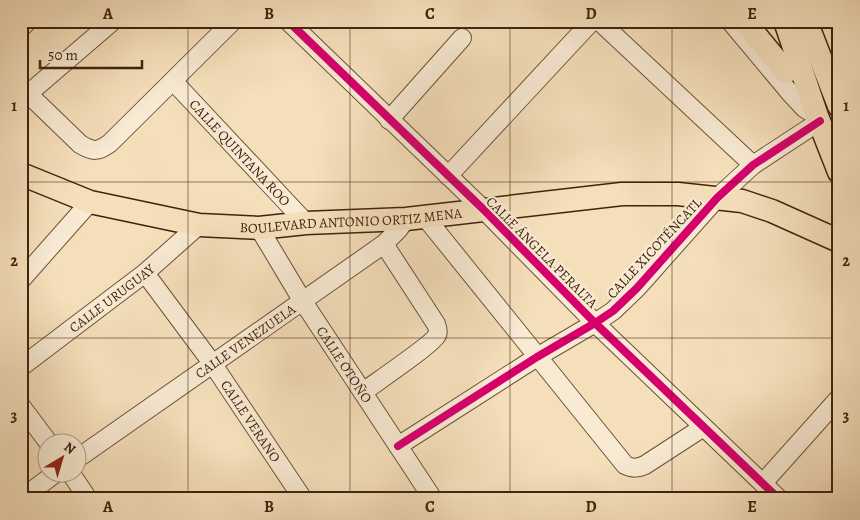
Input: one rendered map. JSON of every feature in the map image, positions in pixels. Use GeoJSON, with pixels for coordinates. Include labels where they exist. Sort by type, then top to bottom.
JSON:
{"type":"FeatureCollection","features":[{"type":"Feature","properties":{"kind":"main road"},"geometry":{"type":"LineString","coordinates":[[744,21],[786,72]]}},
{"type":"Feature","properties":{"kind":"main road"},"geometry":{"type":"LineString","coordinates":[[785,21],[839,172]]}},
{"type":"Feature","properties":{"kind":"main road"},"geometry":{"type":"LineString","coordinates":[[806,21],[838,100]]}},
{"type":"Feature","properties":{"kind":"main road","name":"BOULEVARD ANTONIO ORTIZ MENA"},"geometry":{"type":"LineString","coordinates":[[21,174],[90,202],[199,225],[258,228],[306,223],[415,218],[622,194],[678,194],[742,200],[772,211],[839,241]]}},
{"type":"Feature","properties":{"kind":"main road","name":"BOULEVARD ANTONIO ORTIZ MENA"},"geometry":{"type":"LineString","coordinates":[[717,198],[792,231],[839,256]]}},
{"type":"Feature","properties":{"kind":"street"},"geometry":{"type":"LineString","coordinates":[[21,28],[28,21]]}},
{"type":"Feature","properties":{"kind":"street"},"geometry":{"type":"LineString","coordinates":[[113,21],[24,94],[80,144],[90,150],[98,150],[105,147],[233,21]]}},
{"type":"Feature","properties":{"kind":"street","name":"CALLE ÁNGELA PERALTA"},"geometry":{"type":"LineString","coordinates":[[288,21],[483,209],[702,428],[779,499]]}},
{"type":"Feature","properties":{"kind":"street"},"geometry":{"type":"LineString","coordinates":[[448,176],[592,21]]}},
{"type":"Feature","properties":{"kind":"street"},"geometry":{"type":"LineString","coordinates":[[599,21],[753,165]]}},
{"type":"Feature","properties":{"kind":"street"},"geometry":{"type":"LineString","coordinates":[[730,21],[791,94],[804,108],[819,119]]}},
{"type":"Feature","properties":{"kind":"street"},"geometry":{"type":"LineString","coordinates":[[389,120],[462,38]]}},
{"type":"Feature","properties":{"kind":"street","name":"CALLE QUINTANA ROO"},"geometry":{"type":"LineString","coordinates":[[173,81],[306,223]]}},
{"type":"Feature","properties":{"kind":"street","name":"CALLE XICOTÉNCATL"},"geometry":{"type":"LineString","coordinates":[[398,446],[613,311],[637,288],[717,198],[753,165],[819,119]]}},
{"type":"Feature","properties":{"kind":"street"},"geometry":{"type":"LineString","coordinates":[[21,280],[90,202]]}},
{"type":"Feature","properties":{"kind":"street"},"geometry":{"type":"LineString","coordinates":[[415,218],[537,357],[621,461],[630,468],[637,468],[645,464],[702,428]]}},
{"type":"Feature","properties":{"kind":"street","name":"CALLE VENEZUELA"},"geometry":{"type":"LineString","coordinates":[[88,451],[384,244],[398,230],[415,218]]}},
{"type":"Feature","properties":{"kind":"street","name":"CALLE URUGUAY"},"geometry":{"type":"LineString","coordinates":[[21,366],[145,273],[199,225]]}},
{"type":"Feature","properties":{"kind":"street","name":"CALLE OTOÑO"},"geometry":{"type":"LineString","coordinates":[[258,228],[302,300],[433,499]]}},
{"type":"Feature","properties":{"kind":"street"},"geometry":{"type":"LineString","coordinates":[[362,392],[427,345],[438,332],[436,324],[384,244]]}},
{"type":"Feature","properties":{"kind":"street","name":"CALLE VERANO"},"geometry":{"type":"LineString","coordinates":[[145,273],[212,363],[303,499]]}},
{"type":"Feature","properties":{"kind":"street"},"geometry":{"type":"LineString","coordinates":[[763,484],[839,398]]}},
{"type":"Feature","properties":{"kind":"street"},"geometry":{"type":"LineString","coordinates":[[21,406],[40,432]]}},
{"type":"Feature","properties":{"kind":"street"},"geometry":{"type":"LineString","coordinates":[[21,498],[43,482]]}},
{"type":"Feature","properties":{"kind":"street"},"geometry":{"type":"LineString","coordinates":[[77,482],[88,499]]}},
{"type":"Feature","properties":{"kind":"cycle path"},"geometry":{"type":"LineString","coordinates":[[288,21],[483,209],[595,323],[779,499]]}},
{"type":"Feature","properties":{"kind":"cycle path"},"geometry":{"type":"LineString","coordinates":[[398,446],[613,311],[637,288],[717,198],[753,165],[820,121]]}}]}
